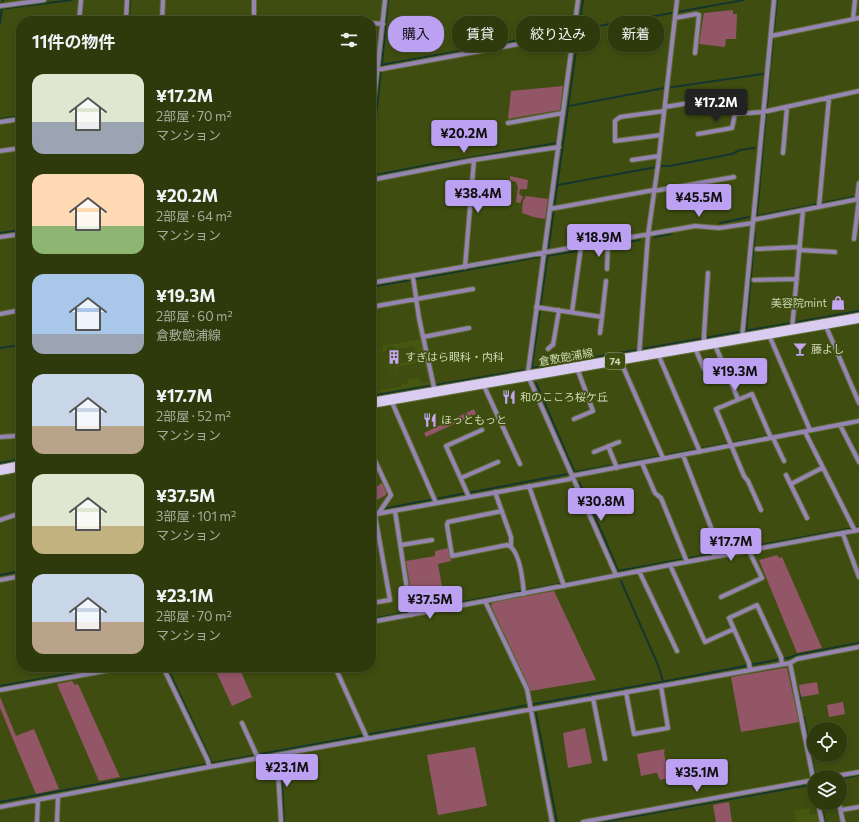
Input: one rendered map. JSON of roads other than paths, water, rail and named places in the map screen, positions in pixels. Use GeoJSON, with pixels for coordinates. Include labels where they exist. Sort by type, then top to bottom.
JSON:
{"type":"FeatureCollection","features":[{"type":"Feature","properties":{"kind":"main road","name":"倉敷飽浦線"},"geometry":{"type":"LineString","coordinates":[[376,402],[391,400],[434,387],[483,384],[620,360],[639,352],[657,354],[742,334],[769,334],[792,325],[825,324],[859,318]]}},
{"type":"Feature","properties":{"kind":"main road"},"geometry":{"type":"LineString","coordinates":[[0,470],[16,467]]}},
{"type":"Feature","properties":{"kind":"street"},"geometry":{"type":"LineString","coordinates":[[0,6],[44,0]]}},
{"type":"Feature","properties":{"kind":"street"},"geometry":{"type":"LineString","coordinates":[[79,16],[81,0]]}},
{"type":"Feature","properties":{"kind":"street"},"geometry":{"type":"LineString","coordinates":[[126,16],[127,0]]}},
{"type":"Feature","properties":{"kind":"street"},"geometry":{"type":"LineString","coordinates":[[162,16],[163,0]]}},
{"type":"Feature","properties":{"kind":"street"},"geometry":{"type":"LineString","coordinates":[[254,0],[254,16]]}},
{"type":"Feature","properties":{"kind":"street"},"geometry":{"type":"LineString","coordinates":[[376,86],[386,0]]}},
{"type":"Feature","properties":{"kind":"street"},"geometry":{"type":"LineString","coordinates":[[576,16],[578,0]]}},
{"type":"Feature","properties":{"kind":"street"},"geometry":{"type":"LineString","coordinates":[[639,352],[648,235],[658,165],[677,0]]}},
{"type":"Feature","properties":{"kind":"street"},"geometry":{"type":"LineString","coordinates":[[742,334],[774,0]]}},
{"type":"Feature","properties":{"kind":"street"},"geometry":{"type":"LineString","coordinates":[[853,19],[854,0]]}},
{"type":"Feature","properties":{"kind":"street"},"geometry":{"type":"LineString","coordinates":[[675,14],[699,15],[695,53]]}},
{"type":"Feature","properties":{"kind":"street"},"geometry":{"type":"LineString","coordinates":[[771,36],[859,18]]}},
{"type":"Feature","properties":{"kind":"street"},"geometry":{"type":"LineString","coordinates":[[376,23],[383,24]]}},
{"type":"Feature","properties":{"kind":"street"},"geometry":{"type":"LineString","coordinates":[[378,69],[516,44]]}},
{"type":"Feature","properties":{"kind":"street"},"geometry":{"type":"LineString","coordinates":[[571,52],[551,209],[547,253],[537,307],[528,376],[616,575]]}},
{"type":"Feature","properties":{"kind":"street"},"geometry":{"type":"LineString","coordinates":[[735,114],[763,112],[859,91]]}},
{"type":"Feature","properties":{"kind":"street"},"geometry":{"type":"LineString","coordinates":[[661,135],[615,141],[616,120],[620,117],[731,96],[735,114],[732,128],[698,134]]}},
{"type":"Feature","properties":{"kind":"street"},"geometry":{"type":"LineString","coordinates":[[819,204],[829,98]]}},
{"type":"Feature","properties":{"kind":"street"},"geometry":{"type":"LineString","coordinates":[[783,153],[787,106]]}},
{"type":"Feature","properties":{"kind":"street"},"geometry":{"type":"LineString","coordinates":[[508,123],[563,113]]}},
{"type":"Feature","properties":{"kind":"street"},"geometry":{"type":"LineString","coordinates":[[0,122],[16,120]]}},
{"type":"Feature","properties":{"kind":"street"},"geometry":{"type":"LineString","coordinates":[[376,179],[559,144]]}},
{"type":"Feature","properties":{"kind":"street"},"geometry":{"type":"LineString","coordinates":[[0,151],[16,149]]}},
{"type":"Feature","properties":{"kind":"street"},"geometry":{"type":"LineString","coordinates":[[632,160],[659,156]]}},
{"type":"Feature","properties":{"kind":"street"},"geometry":{"type":"LineString","coordinates":[[466,267],[474,160]]}},
{"type":"Feature","properties":{"kind":"street"},"geometry":{"type":"LineString","coordinates":[[551,209],[734,177]]}},
{"type":"Feature","properties":{"kind":"street"},"geometry":{"type":"LineString","coordinates":[[854,239],[859,183]]}},
{"type":"Feature","properties":{"kind":"street"},"geometry":{"type":"LineString","coordinates":[[376,283],[413,279],[466,267],[547,253],[608,245],[648,235],[695,226],[719,228],[803,210],[819,204],[858,198]]}},
{"type":"Feature","properties":{"kind":"street"},"geometry":{"type":"LineString","coordinates":[[792,325],[803,210]]}},
{"type":"Feature","properties":{"kind":"street"},"geometry":{"type":"LineString","coordinates":[[0,237],[16,235]]}},
{"type":"Feature","properties":{"kind":"street"},"geometry":{"type":"LineString","coordinates":[[607,268],[608,245]]}},
{"type":"Feature","properties":{"kind":"street"},"geometry":{"type":"LineString","coordinates":[[757,249],[799,248],[835,252]]}},
{"type":"Feature","properties":{"kind":"street"},"geometry":{"type":"LineString","coordinates":[[572,312],[580,249]]}},
{"type":"Feature","properties":{"kind":"street"},"geometry":{"type":"LineString","coordinates":[[704,369],[708,273]]}},
{"type":"Feature","properties":{"kind":"street"},"geometry":{"type":"LineString","coordinates":[[413,279],[423,337],[434,387]]}},
{"type":"Feature","properties":{"kind":"street"},"geometry":{"type":"LineString","coordinates":[[754,280],[796,279]]}},
{"type":"Feature","properties":{"kind":"street"},"geometry":{"type":"LineString","coordinates":[[600,333],[606,281]]}},
{"type":"Feature","properties":{"kind":"street"},"geometry":{"type":"LineString","coordinates":[[376,306],[473,289]]}},
{"type":"Feature","properties":{"kind":"street"},"geometry":{"type":"LineString","coordinates":[[537,307],[602,317]]}},
{"type":"Feature","properties":{"kind":"street"},"geometry":{"type":"LineString","coordinates":[[548,349],[553,345],[559,310]]}},
{"type":"Feature","properties":{"kind":"street"},"geometry":{"type":"LineString","coordinates":[[0,314],[16,311]]}},
{"type":"Feature","properties":{"kind":"street"},"geometry":{"type":"LineString","coordinates":[[825,324],[859,403]]}},
{"type":"Feature","properties":{"kind":"street"},"geometry":{"type":"LineString","coordinates":[[423,337],[469,328]]}},
{"type":"Feature","properties":{"kind":"street"},"geometry":{"type":"LineString","coordinates":[[769,334],[810,429]]}},
{"type":"Feature","properties":{"kind":"street"},"geometry":{"type":"LineString","coordinates":[[704,343],[738,400]]}},
{"type":"Feature","properties":{"kind":"street"},"geometry":{"type":"LineString","coordinates":[[553,345],[558,346]]}},
{"type":"Feature","properties":{"kind":"street"},"geometry":{"type":"LineString","coordinates":[[657,354],[699,450]]}},
{"type":"Feature","properties":{"kind":"street"},"geometry":{"type":"LineString","coordinates":[[620,360],[662,456]]}},
{"type":"Feature","properties":{"kind":"street"},"geometry":{"type":"LineString","coordinates":[[574,419],[592,411],[577,367]]}},
{"type":"Feature","properties":{"kind":"street"},"geometry":{"type":"LineString","coordinates":[[483,384],[520,464]]}},
{"type":"Feature","properties":{"kind":"street"},"geometry":{"type":"LineString","coordinates":[[761,510],[748,481],[744,476],[716,409],[752,394],[771,437],[784,461]]}},
{"type":"Feature","properties":{"kind":"street"},"geometry":{"type":"LineString","coordinates":[[391,400],[436,502]]}},
{"type":"Feature","properties":{"kind":"street"},"geometry":{"type":"LineString","coordinates":[[378,512],[395,511],[436,502],[570,479],[572,476],[616,465],[642,463],[662,456],[683,455],[699,450],[730,444],[805,432],[810,429],[859,421]]}},
{"type":"Feature","properties":{"kind":"street"},"geometry":{"type":"LineString","coordinates":[[840,425],[859,462]]}},
{"type":"Feature","properties":{"kind":"street"},"geometry":{"type":"LineString","coordinates":[[469,496],[446,446],[482,430]]}},
{"type":"Feature","properties":{"kind":"street"},"geometry":{"type":"LineString","coordinates":[[376,621],[411,613],[485,601],[563,584],[609,578],[616,575],[670,565],[686,560],[749,551],[843,534],[855,530],[822,468],[805,432]]}},
{"type":"Feature","properties":{"kind":"street"},"geometry":{"type":"LineString","coordinates":[[0,437],[15,436]]}},
{"type":"Feature","properties":{"kind":"street"},"geometry":{"type":"LineString","coordinates":[[594,452],[619,442]]}},
{"type":"Feature","properties":{"kind":"street"},"geometry":{"type":"LineString","coordinates":[[608,446],[616,465]]}},
{"type":"Feature","properties":{"kind":"street"},"geometry":{"type":"LineString","coordinates":[[683,455],[712,530],[714,555]]}},
{"type":"Feature","properties":{"kind":"street"},"geometry":{"type":"LineString","coordinates":[[376,462],[391,494],[378,512],[390,600],[376,602]]}},
{"type":"Feature","properties":{"kind":"street"},"geometry":{"type":"LineString","coordinates":[[461,478],[498,462]]}},
{"type":"Feature","properties":{"kind":"street"},"geometry":{"type":"LineString","coordinates":[[642,463],[655,493],[661,498],[686,560]]}},
{"type":"Feature","properties":{"kind":"street"},"geometry":{"type":"LineString","coordinates":[[791,484],[822,468]]}},
{"type":"Feature","properties":{"kind":"street"},"geometry":{"type":"LineString","coordinates":[[786,475],[807,518]]}},
{"type":"Feature","properties":{"kind":"street"},"geometry":{"type":"LineString","coordinates":[[529,486],[563,584]]}},
{"type":"Feature","properties":{"kind":"street"},"geometry":{"type":"LineString","coordinates":[[495,492],[511,537],[511,546],[516,552],[524,593]]}},
{"type":"Feature","properties":{"kind":"street"},"geometry":{"type":"LineString","coordinates":[[395,511],[411,613]]}},
{"type":"Feature","properties":{"kind":"street"},"geometry":{"type":"LineString","coordinates":[[502,511],[448,522],[447,525],[452,556],[507,545],[511,546]]}},
{"type":"Feature","properties":{"kind":"street"},"geometry":{"type":"LineString","coordinates":[[0,520],[16,515]]}},
{"type":"Feature","properties":{"kind":"street"},"geometry":{"type":"LineString","coordinates":[[843,534],[859,577]]}},
{"type":"Feature","properties":{"kind":"street"},"geometry":{"type":"LineString","coordinates":[[401,545],[432,540]]}},
{"type":"Feature","properties":{"kind":"street"},"geometry":{"type":"LineString","coordinates":[[721,596],[762,578],[749,551]]}},
{"type":"Feature","properties":{"kind":"street"},"geometry":{"type":"LineString","coordinates":[[670,565],[705,642],[734,629]]}},
{"type":"Feature","properties":{"kind":"street"},"geometry":{"type":"LineString","coordinates":[[639,571],[677,651]]}},
{"type":"Feature","properties":{"kind":"street"},"geometry":{"type":"LineString","coordinates":[[0,580],[16,577]]}},
{"type":"Feature","properties":{"kind":"street"},"geometry":{"type":"LineString","coordinates":[[485,601],[525,684],[531,706],[552,822]]}},
{"type":"Feature","properties":{"kind":"street"},"geometry":{"type":"LineString","coordinates":[[750,667],[729,618],[757,605],[782,661]]}},
{"type":"Feature","properties":{"kind":"street"},"geometry":{"type":"LineString","coordinates":[[0,807],[209,765],[257,756],[277,755],[531,706],[593,698],[661,686],[782,661],[790,663],[796,659],[859,647]]}},
{"type":"Feature","properties":{"kind":"street"},"geometry":{"type":"LineString","coordinates":[[790,663],[812,770]]}},
{"type":"Feature","properties":{"kind":"street"},"geometry":{"type":"LineString","coordinates":[[0,690],[99,672]]}},
{"type":"Feature","properties":{"kind":"street"},"geometry":{"type":"LineString","coordinates":[[165,672],[209,765]]}},
{"type":"Feature","properties":{"kind":"street"},"geometry":{"type":"LineString","coordinates":[[337,672],[366,737]]}},
{"type":"Feature","properties":{"kind":"street"},"geometry":{"type":"LineString","coordinates":[[626,692],[634,734],[668,728],[661,686]]}},
{"type":"Feature","properties":{"kind":"street"},"geometry":{"type":"LineString","coordinates":[[593,698],[605,759]]}},
{"type":"Feature","properties":{"kind":"street"},"geometry":{"type":"LineString","coordinates":[[242,723],[257,756]]}},
{"type":"Feature","properties":{"kind":"street"},"geometry":{"type":"LineString","coordinates":[[277,755],[281,822]]}},
{"type":"Feature","properties":{"kind":"street"},"geometry":{"type":"LineString","coordinates":[[847,774],[859,772]]}},
{"type":"Feature","properties":{"kind":"street"},"geometry":{"type":"LineString","coordinates":[[583,822],[807,782]]}},
{"type":"Feature","properties":{"kind":"street"},"geometry":{"type":"LineString","coordinates":[[57,822],[58,796]]}},
{"type":"Feature","properties":{"kind":"street"},"geometry":{"type":"LineString","coordinates":[[38,800],[38,822]]}},
{"type":"Feature","properties":{"kind":"street"},"geometry":{"type":"LineString","coordinates":[[847,809],[859,807]]}},
{"type":"Feature","properties":{"kind":"street"},"geometry":{"type":"LineString","coordinates":[[819,810],[822,822]]}},
{"type":"Feature","properties":{"kind":"street"},"geometry":{"type":"LineString","coordinates":[[841,810],[843,822]]}},
{"type":"Feature","properties":{"kind":"waterway"},"geometry":{"type":"LineString","coordinates":[[0,23],[3,0]]}},
{"type":"Feature","properties":{"kind":"waterway"},"geometry":{"type":"LineString","coordinates":[[0,9],[72,0]]}},
{"type":"Feature","properties":{"kind":"waterway"},"geometry":{"type":"LineString","coordinates":[[129,16],[130,0]]}},
{"type":"Feature","properties":{"kind":"waterway"},"geometry":{"type":"LineString","coordinates":[[382,64],[388,0]]}},
{"type":"Feature","properties":{"kind":"waterway"},"geometry":{"type":"LineString","coordinates":[[532,367],[583,0]]}},
{"type":"Feature","properties":{"kind":"waterway"},"geometry":{"type":"LineString","coordinates":[[381,65],[744,0]]}},
{"type":"Feature","properties":{"kind":"waterway"},"geometry":{"type":"LineString","coordinates":[[774,30],[777,0]]}},
{"type":"Feature","properties":{"kind":"waterway"},"geometry":{"type":"LineString","coordinates":[[771,62],[773,40]]}},
{"type":"Feature","properties":{"kind":"waterway"},"geometry":{"type":"LineString","coordinates":[[376,116],[381,69]]}},
{"type":"Feature","properties":{"kind":"waterway"},"geometry":{"type":"LineString","coordinates":[[767,106],[770,69]]}},
{"type":"Feature","properties":{"kind":"waterway"},"geometry":{"type":"LineString","coordinates":[[569,106],[659,89],[763,74]]}},
{"type":"Feature","properties":{"kind":"waterway"},"geometry":{"type":"LineString","coordinates":[[763,147],[766,114]]}},
{"type":"Feature","properties":{"kind":"waterway"},"geometry":{"type":"LineString","coordinates":[[0,119],[16,117]]}},
{"type":"Feature","properties":{"kind":"waterway"},"geometry":{"type":"LineString","coordinates":[[376,175],[563,142]]}},
{"type":"Feature","properties":{"kind":"waterway"},"geometry":{"type":"LineString","coordinates":[[558,185],[662,166],[670,166],[755,148]]}},
{"type":"Feature","properties":{"kind":"waterway"},"geometry":{"type":"LineString","coordinates":[[757,215],[763,148]]}},
{"type":"Feature","properties":{"kind":"waterway"},"geometry":{"type":"LineString","coordinates":[[758,216],[858,196]]}},
{"type":"Feature","properties":{"kind":"waterway"},"geometry":{"type":"LineString","coordinates":[[720,223],[749,217]]}},
{"type":"Feature","properties":{"kind":"waterway"},"geometry":{"type":"LineString","coordinates":[[0,233],[16,231]]}},
{"type":"Feature","properties":{"kind":"waterway"},"geometry":{"type":"LineString","coordinates":[[746,331],[755,232]]}},
{"type":"Feature","properties":{"kind":"waterway"},"geometry":{"type":"LineString","coordinates":[[654,237],[672,234]]}},
{"type":"Feature","properties":{"kind":"waterway"},"geometry":{"type":"LineString","coordinates":[[547,256],[640,240]]}},
{"type":"Feature","properties":{"kind":"waterway"},"geometry":{"type":"LineString","coordinates":[[376,286],[539,257]]}},
{"type":"Feature","properties":{"kind":"waterway"},"geometry":{"type":"LineString","coordinates":[[533,368],[859,311]]}},
{"type":"Feature","properties":{"kind":"waterway"},"geometry":{"type":"LineString","coordinates":[[0,348],[16,346]]}},
{"type":"Feature","properties":{"kind":"waterway"},"geometry":{"type":"LineString","coordinates":[[376,395],[523,370]]}},
{"type":"Feature","properties":{"kind":"waterway"},"geometry":{"type":"LineString","coordinates":[[536,383],[574,471]]}},
{"type":"Feature","properties":{"kind":"waterway"},"geometry":{"type":"LineString","coordinates":[[576,472],[859,419]]}},
{"type":"Feature","properties":{"kind":"waterway"},"geometry":{"type":"LineString","coordinates":[[0,463],[16,460]]}},
{"type":"Feature","properties":{"kind":"waterway"},"geometry":{"type":"LineString","coordinates":[[376,510],[568,474]]}},
{"type":"Feature","properties":{"kind":"waterway"},"geometry":{"type":"LineString","coordinates":[[579,482],[618,571],[859,527]]}},
{"type":"Feature","properties":{"kind":"waterway"},"geometry":{"type":"LineString","coordinates":[[0,575],[16,572]]}},
{"type":"Feature","properties":{"kind":"waterway"},"geometry":{"type":"LineString","coordinates":[[376,618],[608,575]]}},
{"type":"Feature","properties":{"kind":"waterway"},"geometry":{"type":"LineString","coordinates":[[621,581],[658,665],[663,681]]}},
{"type":"Feature","properties":{"kind":"waterway"},"geometry":{"type":"LineString","coordinates":[[0,802],[672,680],[859,643]]}},
{"type":"Feature","properties":{"kind":"waterway"},"geometry":{"type":"LineString","coordinates":[[0,686],[80,672]]}},
{"type":"Feature","properties":{"kind":"waterway"},"geometry":{"type":"LineString","coordinates":[[169,672],[212,763]]}},
{"type":"Feature","properties":{"kind":"waterway"},"geometry":{"type":"LineString","coordinates":[[800,696],[800,701]]}},
{"type":"Feature","properties":{"kind":"waterway"},"geometry":{"type":"LineString","coordinates":[[536,713],[557,822]]}},
{"type":"Feature","properties":{"kind":"waterway"},"geometry":{"type":"LineString","coordinates":[[804,717],[814,770]]}},
{"type":"Feature","properties":{"kind":"waterway"},"geometry":{"type":"LineString","coordinates":[[281,759],[284,822]]}},
{"type":"Feature","properties":{"kind":"waterway"},"geometry":{"type":"LineString","coordinates":[[847,778],[859,775]]}},
{"type":"Feature","properties":{"kind":"waterway"},"geometry":{"type":"LineString","coordinates":[[603,822],[807,785]]}},
{"type":"Feature","properties":{"kind":"waterway"},"geometry":{"type":"LineString","coordinates":[[822,810],[825,822]]}},
{"type":"Feature","properties":{"kind":"place","name":"美容院mint"},"geometry":{"type":"Point","coordinates":[838,303]}},
{"type":"Feature","properties":{"kind":"place","name":"藤よし"},"geometry":{"type":"Point","coordinates":[800,349]}},
{"type":"Feature","properties":{"kind":"place","name":"すぎはら眼科・内科"},"geometry":{"type":"Point","coordinates":[394,357]}},
{"type":"Feature","properties":{"kind":"place","name":"和のこころ桜ケ丘"},"geometry":{"type":"Point","coordinates":[509,397]}},
{"type":"Feature","properties":{"kind":"place","name":"ほっともっと"},"geometry":{"type":"Point","coordinates":[430,420]}}]}
